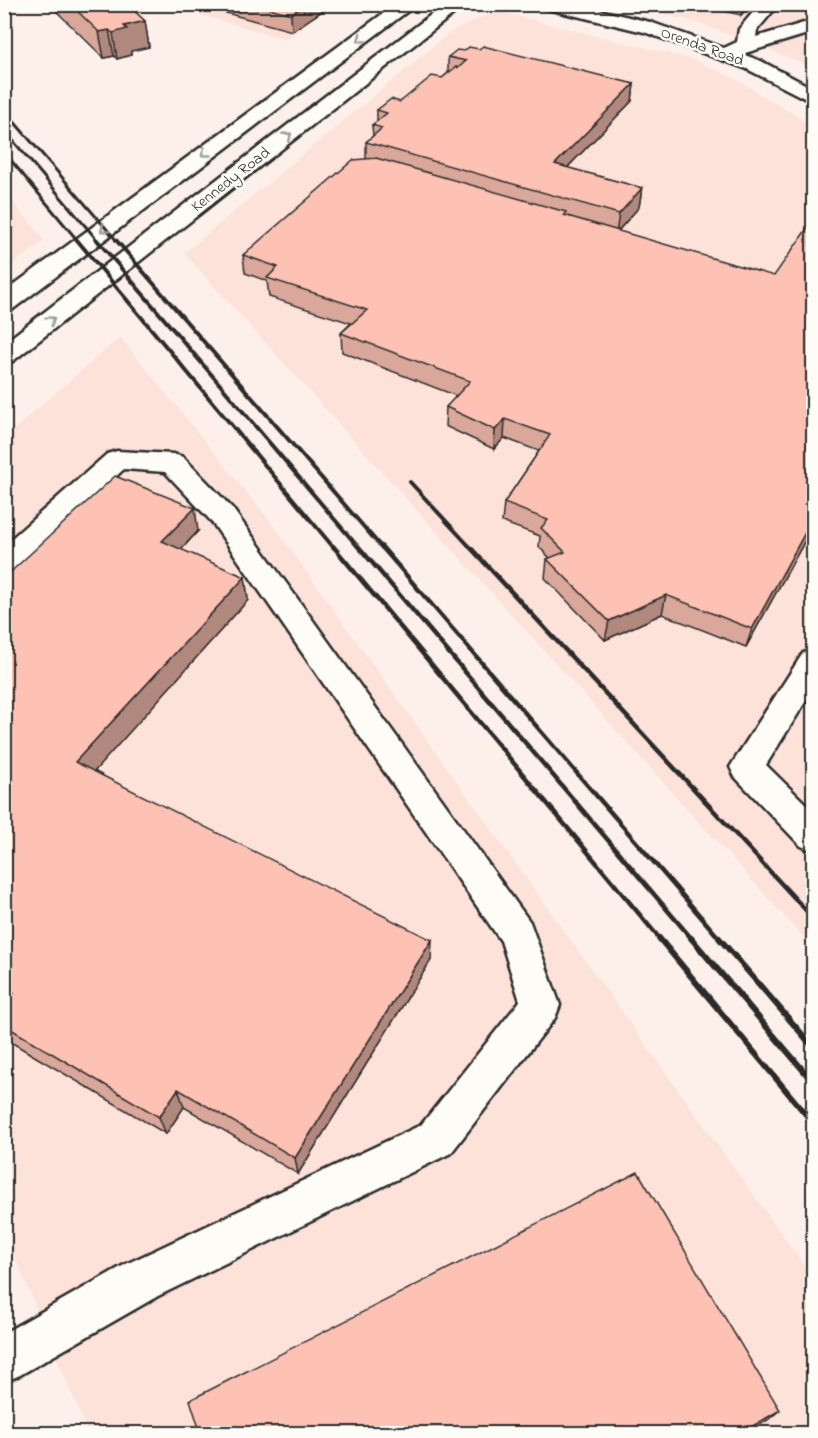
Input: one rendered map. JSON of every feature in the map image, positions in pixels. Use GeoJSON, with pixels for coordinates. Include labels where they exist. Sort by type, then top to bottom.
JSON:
{"type":"FeatureCollection","features":[{"type":"Feature","properties":{"kind":"main road","name":"Kennedy Road"},"geometry":{"type":"LineString","coordinates":[[4,304],[408,4]]}},
{"type":"Feature","properties":{"kind":"main road","name":"Kennedy Road"},"geometry":{"type":"LineString","coordinates":[[4,356],[457,4]]}},
{"type":"Feature","properties":{"kind":"main road","name":"Orenda Road"},"geometry":{"type":"LineString","coordinates":[[549,4],[650,28],[754,65],[813,97]]}},
{"type":"Feature","properties":{"kind":"main road"},"geometry":{"type":"LineString","coordinates":[[746,45],[748,29],[770,4]]}},
{"type":"Feature","properties":{"kind":"main road"},"geometry":{"type":"LineString","coordinates":[[725,55],[746,45],[781,37],[813,26]]}},
{"type":"Feature","properties":{"kind":"main road"},"geometry":{"type":"LineString","coordinates":[[4,562],[117,460],[173,463],[222,514],[517,934],[541,1005],[436,1139],[142,1280],[4,1359]]}},
{"type":"Feature","properties":{"kind":"main road"},"geometry":{"type":"LineString","coordinates":[[813,661],[747,767],[813,836]]}},
{"type":"Feature","properties":{"kind":"path"},"geometry":{"type":"LineString","coordinates":[[28,4],[30,7],[39,4]]}},
{"type":"Feature","properties":{"kind":"shaded area"},"geometry":{"type":"Polygon","coordinates":[[[164,5],[332,5],[286,39],[164,5]]]}},
{"type":"Feature","properties":{"kind":"shaded area"},"geometry":{"type":"Polygon","coordinates":[[[634,5],[813,5],[813,67],[707,26],[634,5]]]}},
{"type":"Feature","properties":{"kind":"shaded area"},"geometry":{"type":"Polygon","coordinates":[[[504,13],[691,59],[732,77],[813,126],[813,948],[184,253],[452,31],[487,15],[504,13]]]}},
{"type":"Feature","properties":{"kind":"shaded area"},"geometry":{"type":"Polygon","coordinates":[[[4,191],[45,241],[5,270],[4,270],[4,191]]]}},
{"type":"Feature","properties":{"kind":"shaded area"},"geometry":{"type":"Polygon","coordinates":[[[120,337],[270,521],[813,1278],[813,1433],[88,1433],[5,1233],[4,438],[120,337]]]}},
{"type":"Feature","properties":{"kind":"building"},"geometry":{"type":"Polygon","coordinates":[[[70,4],[127,4],[145,21],[124,26],[127,29],[113,33],[109,30],[99,32],[70,4]]]}},
{"type":"Feature","properties":{"kind":"building"},"geometry":{"type":"Polygon","coordinates":[[[254,4],[305,4],[291,14],[254,4]]]}},
{"type":"Feature","properties":{"kind":"building"},"geometry":{"type":"Polygon","coordinates":[[[483,46],[634,84],[555,164],[642,188],[619,214],[366,142],[382,128],[372,125],[387,113],[377,110],[391,99],[400,102],[432,76],[442,78],[456,67],[458,68],[466,61],[448,57],[457,50],[464,51],[469,47],[479,49],[483,46]]]}},
{"type":"Feature","properties":{"kind":"building"},"geometry":{"type":"Polygon","coordinates":[[[376,158],[566,212],[564,215],[774,276],[813,220],[813,518],[752,629],[666,595],[609,621],[547,559],[565,552],[541,528],[548,520],[504,503],[550,435],[505,419],[495,430],[446,407],[470,381],[341,333],[367,310],[267,278],[278,267],[243,255],[353,160],[376,158]]]}},
{"type":"Feature","properties":{"kind":"building"},"geometry":{"type":"Polygon","coordinates":[[[115,476],[195,508],[162,541],[245,577],[75,762],[432,940],[295,1158],[178,1089],[159,1117],[4,1025],[4,1004],[14,993],[4,987],[4,578],[115,476]]]}},
{"type":"Feature","properties":{"kind":"building"},"geometry":{"type":"Polygon","coordinates":[[[638,1172],[780,1410],[739,1434],[201,1434],[190,1400],[638,1172]]]}},
{"type":"Feature","properties":{"kind":"railway"},"geometry":{"type":"LineString","coordinates":[[4,110],[117,241]]}},
{"type":"Feature","properties":{"kind":"railway"},"geometry":{"type":"LineString","coordinates":[[4,130],[98,241]]}},
{"type":"Feature","properties":{"kind":"railway"},"geometry":{"type":"LineString","coordinates":[[4,152],[78,241]]}},
{"type":"Feature","properties":{"kind":"railway"},"geometry":{"type":"LineString","coordinates":[[77,240],[334,548]]}},
{"type":"Feature","properties":{"kind":"railway"},"geometry":{"type":"LineString","coordinates":[[97,240],[359,548]]}},
{"type":"Feature","properties":{"kind":"railway"},"geometry":{"type":"LineString","coordinates":[[116,240],[382,548]]}},
{"type":"Feature","properties":{"kind":"railway"},"geometry":{"type":"LineString","coordinates":[[410,482],[471,548]]}},
{"type":"Feature","properties":{"kind":"railway"},"geometry":{"type":"LineString","coordinates":[[333,546],[660,939]]}},
{"type":"Feature","properties":{"kind":"railway"},"geometry":{"type":"LineString","coordinates":[[358,546],[692,939]]}},
{"type":"Feature","properties":{"kind":"railway"},"geometry":{"type":"LineString","coordinates":[[381,546],[720,939]]}},
{"type":"Feature","properties":{"kind":"railway"},"geometry":{"type":"LineString","coordinates":[[469,546],[814,919]]}},
{"type":"Feature","properties":{"kind":"railway"},"geometry":{"type":"LineString","coordinates":[[659,938],[814,1124]]}},
{"type":"Feature","properties":{"kind":"railway"},"geometry":{"type":"LineString","coordinates":[[691,938],[814,1083]]}},
{"type":"Feature","properties":{"kind":"railway"},"geometry":{"type":"LineString","coordinates":[[719,938],[814,1048]]}}]}
